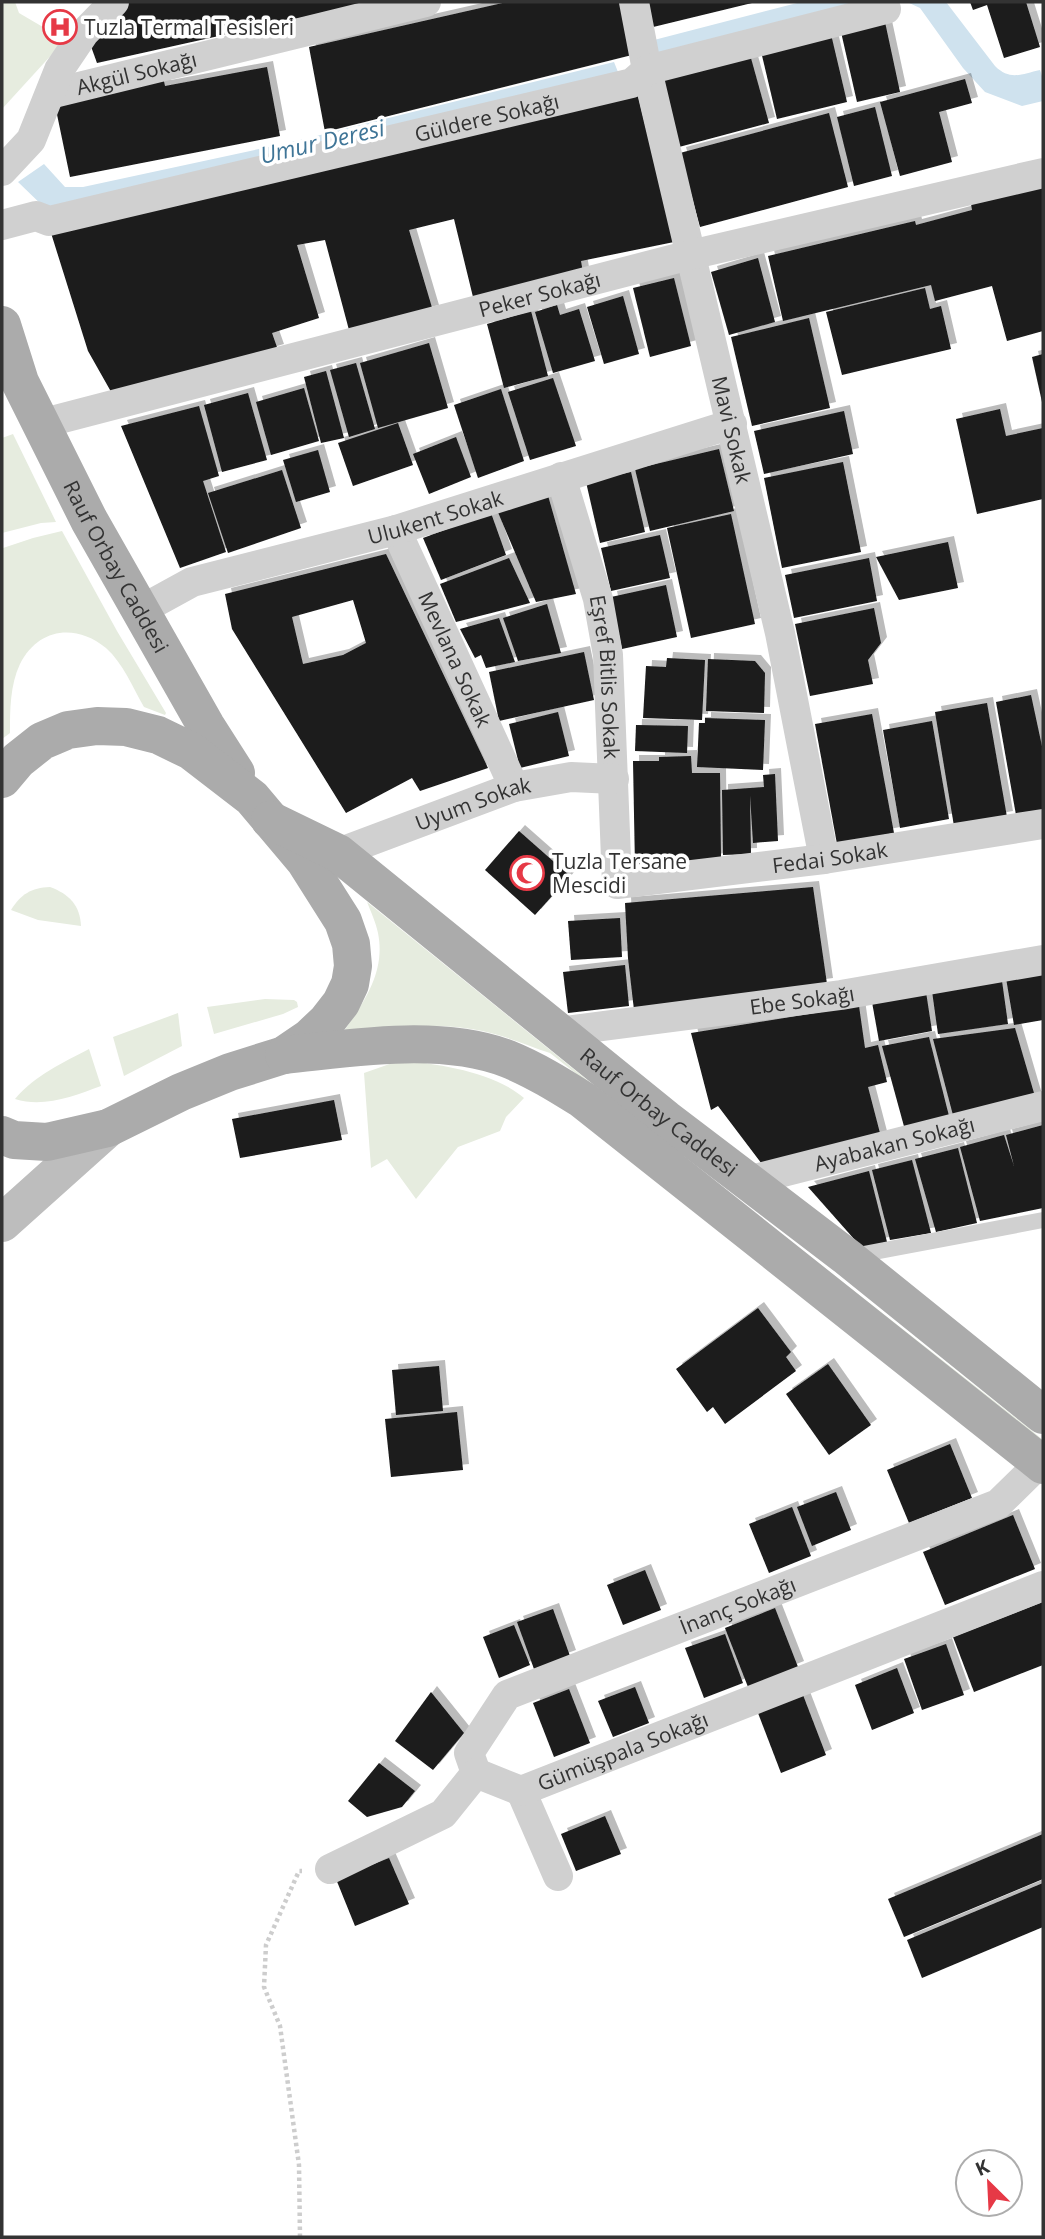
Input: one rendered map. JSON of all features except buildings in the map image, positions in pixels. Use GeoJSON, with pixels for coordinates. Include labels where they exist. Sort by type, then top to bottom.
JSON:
{"type":"FeatureCollection","features":[{"type":"Feature","properties":{"kind":"main road","name":"Rauf Orbay Caddesi"},"geometry":{"type":"LineString","coordinates":[[2,325],[20,382],[40,424],[89,520],[206,726],[261,809],[305,861],[343,921],[351,944],[353,966],[350,984],[341,1003],[327,1021],[285,1055]]}},
{"type":"Feature","properties":{"kind":"main road","name":"Rauf Orbay Caddesi"},"geometry":{"type":"LineString","coordinates":[[2,779],[18,760],[42,741],[68,730],[97,726],[126,727],[158,735],[191,751],[261,809],[338,853],[666,1119],[847,1257],[1043,1415]]}},
{"type":"Feature","properties":{"kind":"main road","name":"Rauf Orbay Caddesi"},"geometry":{"type":"LineString","coordinates":[[2,1135],[13,1140],[47,1142],[107,1128],[181,1092],[230,1072],[285,1055],[397,1045],[448,1047],[506,1058],[583,1100],[1042,1464]]}},
{"type":"Feature","properties":{"kind":"main road"},"geometry":{"type":"LineString","coordinates":[[2,1223],[107,1128]]}},
{"type":"Feature","properties":{"kind":"street"},"geometry":{"type":"LineString","coordinates":[[2,171],[31,140],[59,69],[84,33],[114,2]]}},
{"type":"Feature","properties":{"kind":"street","name":"Akgül Sokağı"},"geometry":{"type":"LineString","coordinates":[[50,94],[426,2]]}},
{"type":"Feature","properties":{"kind":"street","name":"Mavi Sokak"},"geometry":{"type":"LineString","coordinates":[[634,2],[647,70],[780,633],[824,859]]}},
{"type":"Feature","properties":{"kind":"street","name":"Güldere Sokağı"},"geometry":{"type":"LineString","coordinates":[[2,225],[36,216],[49,221],[632,83],[647,70],[886,9]]}},
{"type":"Feature","properties":{"kind":"street","name":"Peker Sokağı"},"geometry":{"type":"LineString","coordinates":[[40,424],[690,255],[1043,173]]}},
{"type":"Feature","properties":{"kind":"street","name":"Ulukent Sokak"},"geometry":{"type":"LineString","coordinates":[[141,610],[192,582],[396,530],[732,424]]}},
{"type":"Feature","properties":{"kind":"street","name":"Eşref Bitlis Sokak"},"geometry":{"type":"LineString","coordinates":[[561,477],[604,625],[611,699],[617,884]]}},
{"type":"Feature","properties":{"kind":"street","name":"Mevlana Sokak"},"geometry":{"type":"LineString","coordinates":[[396,530],[514,787]]}},
{"type":"Feature","properties":{"kind":"street","name":"Uyum Sokak"},"geometry":{"type":"LineString","coordinates":[[338,853],[514,787],[571,777],[614,779]]}},
{"type":"Feature","properties":{"kind":"street","name":"Fedai Sokak"},"geometry":{"type":"LineString","coordinates":[[617,884],[824,859],[1043,824]]}},
{"type":"Feature","properties":{"kind":"street","name":"Ebe Sokağı"},"geometry":{"type":"LineString","coordinates":[[557,1032],[841,995],[1043,960]]}},
{"type":"Feature","properties":{"kind":"street","name":"Ayabakan Sokağı"},"geometry":{"type":"LineString","coordinates":[[747,1181],[1043,1106]]}},
{"type":"Feature","properties":{"kind":"street","name":"İnanç Sokağı"},"geometry":{"type":"LineString","coordinates":[[476,1773],[469,1753],[507,1696],[998,1504],[1042,1464]]}},
{"type":"Feature","properties":{"kind":"street","name":"Gümüşpala Sokağı"},"geometry":{"type":"LineString","coordinates":[[476,1773],[520,1791],[1043,1586]]}},
{"type":"Feature","properties":{"kind":"street"},"geometry":{"type":"LineString","coordinates":[[330,1869],[443,1814],[476,1773]]}},
{"type":"Feature","properties":{"kind":"street"},"geometry":{"type":"LineString","coordinates":[[520,1791],[558,1876]]}},
{"type":"Feature","properties":{"kind":"lane"},"geometry":{"type":"LineString","coordinates":[[847,1257],[1043,1220]]}},
{"type":"Feature","properties":{"kind":"path"},"geometry":{"type":"LineString","coordinates":[[300,2237],[299,2165],[280,2026],[264,1987],[266,1945],[299,1871],[330,1869]]}},
{"type":"Feature","properties":{"kind":"shaded area"},"geometry":{"type":"Polygon","coordinates":[[[2,2],[15,2],[19,13],[65,40],[2,109],[2,2]]]}},
{"type":"Feature","properties":{"kind":"shaded area"},"geometry":{"type":"Polygon","coordinates":[[[13,434],[56,522],[2,533],[2,438],[13,434]]]}},
{"type":"Feature","properties":{"kind":"shaded area"},"geometry":{"type":"Polygon","coordinates":[[[62,531],[166,713],[165,715],[144,707],[123,668],[106,648],[82,635],[58,633],[37,643],[20,664],[12,689],[10,733],[2,739],[3,548],[62,531]]]}},
{"type":"Feature","properties":{"kind":"shaded area"},"geometry":{"type":"Polygon","coordinates":[[[50,887],[63,893],[76,906],[81,926],[38,920],[11,910],[27,893],[50,887]]]}},
{"type":"Feature","properties":{"kind":"shaded area"},"geometry":{"type":"Polygon","coordinates":[[[367,902],[633,1117],[1031,1430],[1043,1440],[1043,1444],[550,1053],[479,1030],[440,1026],[401,1027],[342,1034],[371,987],[379,961],[378,933],[367,902]]]}},
{"type":"Feature","properties":{"kind":"shaded area"},"geometry":{"type":"Polygon","coordinates":[[[265,999],[294,1000],[298,1007],[214,1034],[207,1007],[265,999]]]}},
{"type":"Feature","properties":{"kind":"shaded area"},"geometry":{"type":"Polygon","coordinates":[[[178,1013],[182,1046],[124,1076],[113,1037],[178,1013]]]}},
{"type":"Feature","properties":{"kind":"shaded area"},"geometry":{"type":"Polygon","coordinates":[[[89,1049],[101,1086],[70,1097],[48,1101],[15,1099],[40,1077],[89,1049]]]}},
{"type":"Feature","properties":{"kind":"shaded area"},"geometry":{"type":"Polygon","coordinates":[[[401,1060],[482,1075],[524,1098],[506,1117],[500,1131],[458,1147],[416,1199],[387,1159],[371,1168],[364,1073],[401,1060]]]}},
{"type":"Feature","properties":{"kind":"water"},"geometry":{"type":"Polygon","coordinates":[[[801,2],[889,2],[660,62],[654,40],[801,2]]]}},
{"type":"Feature","properties":{"kind":"water"},"geometry":{"type":"Polygon","coordinates":[[[907,2],[946,2],[995,66],[1006,74],[1016,75],[1040,70],[1043,79],[1043,101],[1022,106],[985,92],[963,68],[920,8],[907,2]]]}},
{"type":"Feature","properties":{"kind":"water","name":"Umur Deresi"},"geometry":{"type":"Polygon","coordinates":[[[614,62],[618,72],[47,210],[18,182],[44,164],[65,187],[83,187],[296,141],[614,62]]]}},
{"type":"Feature","properties":{"kind":"place","name":"Tuzla Termal Tesisleri"},"geometry":{"type":"Point","coordinates":[60,27]}},
{"type":"Feature","properties":{"kind":"place","name":"Tuzla Tersane Mescidi"},"geometry":{"type":"Point","coordinates":[527,873]}}]}
